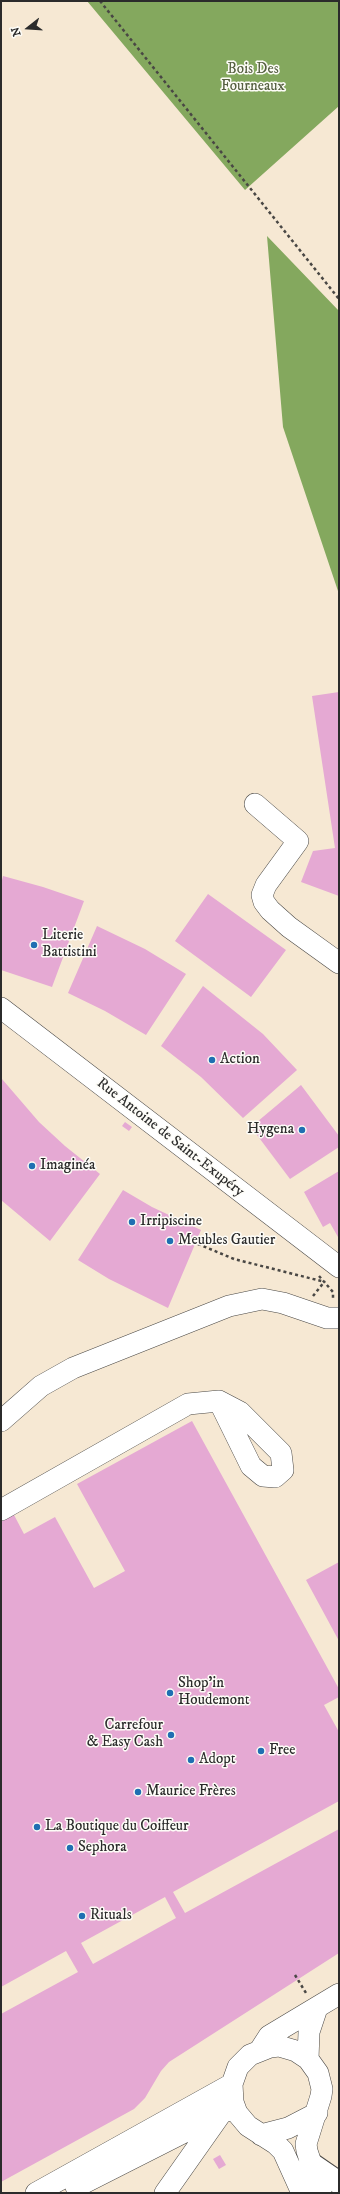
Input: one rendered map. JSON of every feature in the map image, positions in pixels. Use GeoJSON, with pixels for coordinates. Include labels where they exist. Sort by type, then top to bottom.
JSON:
{"type":"FeatureCollection","features":[{"type":"Feature","properties":{"kind":"main road"},"geometry":{"type":"LineString","coordinates":[[310,2163],[339,2183]]}},
{"type":"Feature","properties":{"kind":"street"},"geometry":{"type":"LineString","coordinates":[[255,804],[298,841],[266,885],[262,894],[264,902],[270,910],[289,927],[339,963]]}},
{"type":"Feature","properties":{"kind":"street","name":"Rue Antoine de Saint-Exupéry"},"geometry":{"type":"LineString","coordinates":[[1,1008],[332,1275]]}},
{"type":"Feature","properties":{"kind":"street"},"geometry":{"type":"LineString","coordinates":[[1,1422],[41,1386],[73,1368],[229,1306],[262,1299],[282,1303],[327,1318],[339,1318]]}},
{"type":"Feature","properties":{"kind":"street"},"geometry":{"type":"LineString","coordinates":[[1,1510],[188,1404],[219,1401]]}},
{"type":"Feature","properties":{"kind":"street"},"geometry":{"type":"LineString","coordinates":[[260,2050],[269,2036],[318,2008],[339,1994]]}},
{"type":"Feature","properties":{"kind":"street"},"geometry":{"type":"LineString","coordinates":[[308,2059],[309,2032],[318,2008]]}},
{"type":"Feature","properties":{"kind":"street"},"geometry":{"type":"LineString","coordinates":[[165,2193],[228,2110],[232,2084],[238,2067],[244,2060],[260,2050],[279,2046],[296,2051],[308,2059],[318,2073],[322,2089],[317,2113],[311,2124],[306,2144],[310,2163],[321,2193]]}},
{"type":"Feature","properties":{"kind":"street"},"geometry":{"type":"LineString","coordinates":[[36,2193],[232,2084]]}},
{"type":"Feature","properties":{"kind":"street"},"geometry":{"type":"LineString","coordinates":[[228,2110],[261,2135],[276,2144],[283,2151],[300,2191]]}},
{"type":"Feature","properties":{"kind":"street"},"geometry":{"type":"LineString","coordinates":[[65,2193],[228,2110]]}},
{"type":"Feature","properties":{"kind":"street"},"geometry":{"type":"LineString","coordinates":[[261,2135],[288,2128],[317,2113]]}},
{"type":"Feature","properties":{"kind":"path"},"geometry":{"type":"LineString","coordinates":[[100,1],[339,299]]}},
{"type":"Feature","properties":{"kind":"path"},"geometry":{"type":"LineString","coordinates":[[198,1244],[234,1259],[332,1275]]}},
{"type":"Feature","properties":{"kind":"path"},"geometry":{"type":"LineString","coordinates":[[295,1975],[301,1985]]}},
{"type":"Feature","properties":{"kind":"green space","name":"Bois Des Fourneaux"},"geometry":{"type":"Polygon","coordinates":[[[87,1],[339,1],[339,106],[245,190],[87,1]]]}},
{"type":"Feature","properties":{"kind":"green space"},"geometry":{"type":"Polygon","coordinates":[[[267,236],[339,311],[339,594],[283,427],[267,236]]]}},
{"type":"Feature","properties":{"kind":"building"},"geometry":{"type":"Polygon","coordinates":[[[339,692],[339,896],[301,882],[313,851],[335,848],[312,696],[339,692]]]}},
{"type":"Feature","properties":{"kind":"building","name":"Literie Battistini"},"geometry":{"type":"Polygon","coordinates":[[[3,876],[43,887],[84,901],[52,987],[1,970],[1,884],[3,876]]]}},
{"type":"Feature","properties":{"kind":"building"},"geometry":{"type":"Polygon","coordinates":[[[208,894],[286,950],[251,997],[175,941],[208,894]]]}},
{"type":"Feature","properties":{"kind":"building"},"geometry":{"type":"Polygon","coordinates":[[[97,926],[145,949],[186,974],[146,1035],[105,1011],[68,993],[97,926]]]}},
{"type":"Feature","properties":{"kind":"building"},"geometry":{"type":"Polygon","coordinates":[[[203,986],[263,1034],[297,1070],[243,1118],[201,1077],[161,1046],[203,986]]]}},
{"type":"Feature","properties":{"kind":"building","name":"Imaginéa"},"geometry":{"type":"Polygon","coordinates":[[[2,1079],[39,1122],[65,1146],[100,1174],[50,1241],[1,1200],[2,1079]]]}},
{"type":"Feature","properties":{"kind":"building","name":"Hygena"},"geometry":{"type":"Polygon","coordinates":[[[301,1085],[339,1136],[339,1147],[290,1179],[251,1127],[301,1085]]]}},
{"type":"Feature","properties":{"kind":"building"},"geometry":{"type":"Polygon","coordinates":[[[125,1122],[132,1127],[129,1131],[122,1126],[125,1122]]]}},
{"type":"Feature","properties":{"kind":"building"},"geometry":{"type":"Polygon","coordinates":[[[339,1171],[338,1237],[330,1223],[323,1227],[304,1192],[339,1171]]]}},
{"type":"Feature","properties":{"kind":"building"},"geometry":{"type":"Polygon","coordinates":[[[123,1190],[152,1207],[201,1230],[168,1308],[109,1279],[78,1260],[123,1190]]]}},
{"type":"Feature","properties":{"kind":"building","name":"Shop’in Houdemont"},"geometry":{"type":"Polygon","coordinates":[[[192,1421],[339,1689],[339,1697],[324,1705],[339,1732],[339,1801],[173,1892],[185,1913],[339,1829],[339,1953],[169,2062],[161,2071],[145,2098],[134,2109],[1,2182],[1,2014],[78,1972],[66,1951],[1,1987],[1,1520],[13,1513],[24,1534],[55,1517],[94,1588],[125,1571],[77,1484],[192,1421]],[[165,1897],[81,1943],[93,1964],[176,1918],[165,1897]]]}},
{"type":"Feature","properties":{"kind":"building"},"geometry":{"type":"Polygon","coordinates":[[[339,1562],[339,1641],[306,1580],[339,1562]]]}},
{"type":"Feature","properties":{"kind":"building"},"geometry":{"type":"Polygon","coordinates":[[[220,2155],[226,2165],[219,2169],[213,2159],[220,2155]]]}},
{"type":"Feature","properties":{"kind":"place","name":"Literie Battistini"},"geometry":{"type":"Point","coordinates":[34,945]}},
{"type":"Feature","properties":{"kind":"place","name":"Action"},"geometry":{"type":"Point","coordinates":[212,1060]}},
{"type":"Feature","properties":{"kind":"place","name":"Hygena"},"geometry":{"type":"Point","coordinates":[302,1130]}},
{"type":"Feature","properties":{"kind":"place","name":"Imaginéa"},"geometry":{"type":"Point","coordinates":[32,1166]}},
{"type":"Feature","properties":{"kind":"place","name":"Irripiscine"},"geometry":{"type":"Point","coordinates":[132,1222]}},
{"type":"Feature","properties":{"kind":"place","name":"Meubles Gautier"},"geometry":{"type":"Point","coordinates":[170,1241]}},
{"type":"Feature","properties":{"kind":"place","name":"Shop’in Houdemont"},"geometry":{"type":"Point","coordinates":[170,1693]}},
{"type":"Feature","properties":{"kind":"place","name":"Carrefour & Easy Cash"},"geometry":{"type":"Point","coordinates":[171,1735]}},
{"type":"Feature","properties":{"kind":"place","name":"Free"},"geometry":{"type":"Point","coordinates":[261,1751]}},
{"type":"Feature","properties":{"kind":"place","name":"Adopt"},"geometry":{"type":"Point","coordinates":[191,1760]}},
{"type":"Feature","properties":{"kind":"place","name":"Maurice Frères"},"geometry":{"type":"Point","coordinates":[138,1792]}},
{"type":"Feature","properties":{"kind":"place","name":"La Boutique du Coiffeur"},"geometry":{"type":"Point","coordinates":[37,1827]}},
{"type":"Feature","properties":{"kind":"place","name":"Sephora"},"geometry":{"type":"Point","coordinates":[70,1848]}},
{"type":"Feature","properties":{"kind":"place","name":"Rituals"},"geometry":{"type":"Point","coordinates":[82,1916]}}]}
